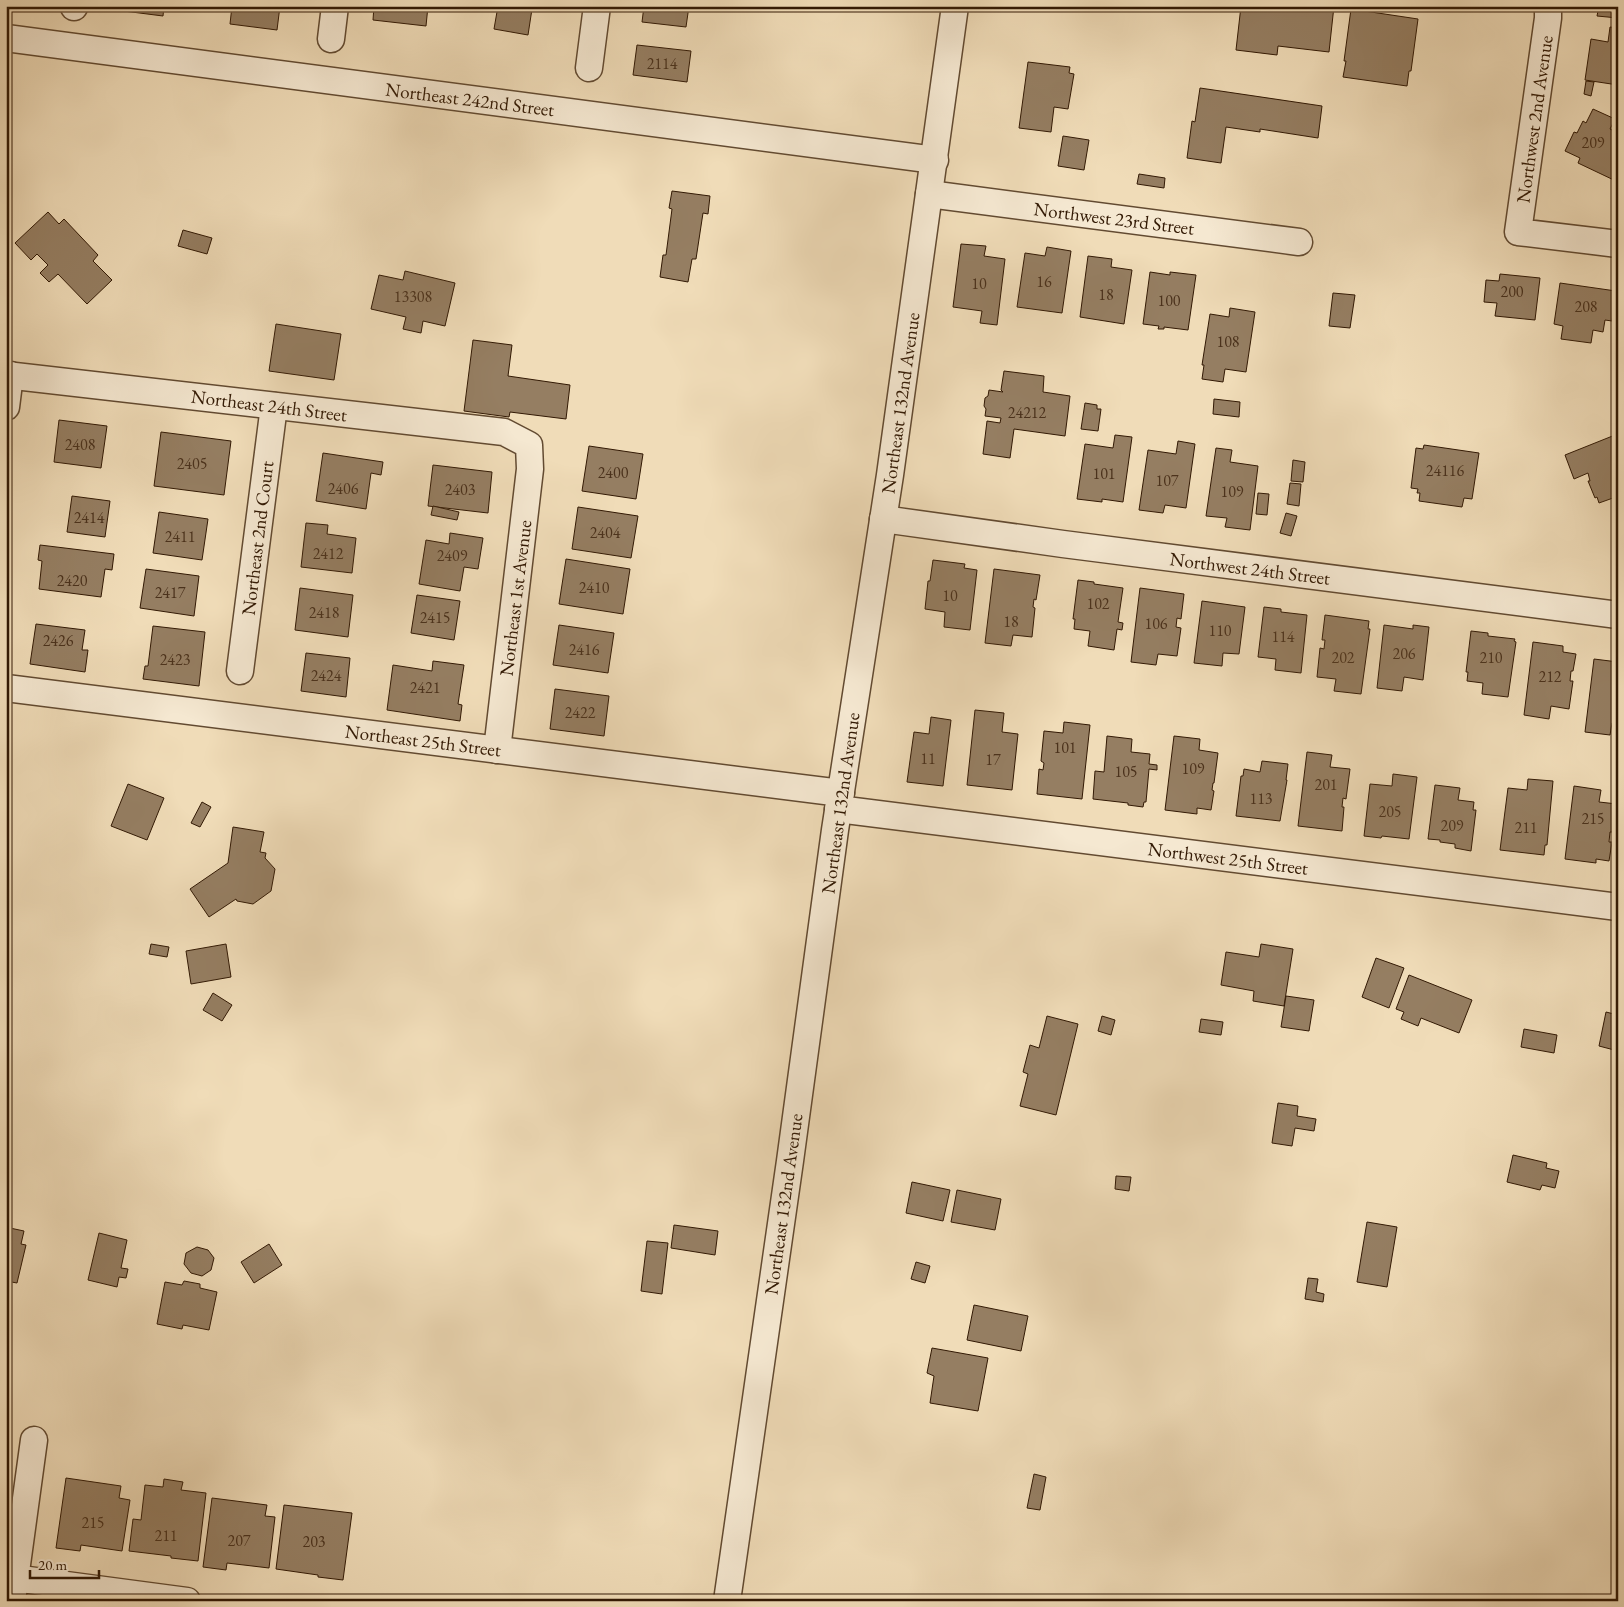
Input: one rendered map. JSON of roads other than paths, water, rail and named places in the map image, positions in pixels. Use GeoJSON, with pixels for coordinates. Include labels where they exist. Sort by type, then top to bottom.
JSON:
{"type":"FeatureCollection","features":[{"type":"Feature","properties":{"kind":"street"},"geometry":{"type":"LineString","coordinates":[[331,39],[335,6]]}},
{"type":"Feature","properties":{"kind":"street"},"geometry":{"type":"LineString","coordinates":[[589,68],[597,6]]}},
{"type":"Feature","properties":{"kind":"street","name":"Northeast 132nd Avenue"},"geometry":{"type":"LineString","coordinates":[[727,1601],[840,801],[935,160],[955,6]]}},
{"type":"Feature","properties":{"kind":"street","name":"Northwest 2nd Avenue"},"geometry":{"type":"LineString","coordinates":[[1548,6],[1548,18],[1518,232],[1618,244]]}},
{"type":"Feature","properties":{"kind":"street","name":"Northeast 242nd Street"},"geometry":{"type":"LineString","coordinates":[[6,38],[935,160]]}},
{"type":"Feature","properties":{"kind":"street","name":"Northwest 23rd Street"},"geometry":{"type":"LineString","coordinates":[[929,194],[1299,242]]}},
{"type":"Feature","properties":{"kind":"street"},"geometry":{"type":"LineString","coordinates":[[6,407],[8,375]]}},
{"type":"Feature","properties":{"kind":"street","name":"Northeast 24th Street"},"geometry":{"type":"LineString","coordinates":[[8,375],[504,432],[529,445]]}},
{"type":"Feature","properties":{"kind":"street","name":"Northeast 2nd Court"},"geometry":{"type":"LineString","coordinates":[[240,671],[274,406]]}},
{"type":"Feature","properties":{"kind":"street","name":"Northeast 1st Avenue"},"geometry":{"type":"LineString","coordinates":[[497,750],[530,469],[529,445]]}},
{"type":"Feature","properties":{"kind":"street","name":"Northwest 24th Street"},"geometry":{"type":"LineString","coordinates":[[883,519],[1618,615]]}},
{"type":"Feature","properties":{"kind":"street","name":"Northeast 25th Street"},"geometry":{"type":"LineString","coordinates":[[6,688],[497,750],[840,801]]}},
{"type":"Feature","properties":{"kind":"street","name":"Northwest 25th Street"},"geometry":{"type":"LineString","coordinates":[[840,801],[1618,906]]}},
{"type":"Feature","properties":{"kind":"street"},"geometry":{"type":"LineString","coordinates":[[34,1440],[11,1586],[188,1601]]}}]}
